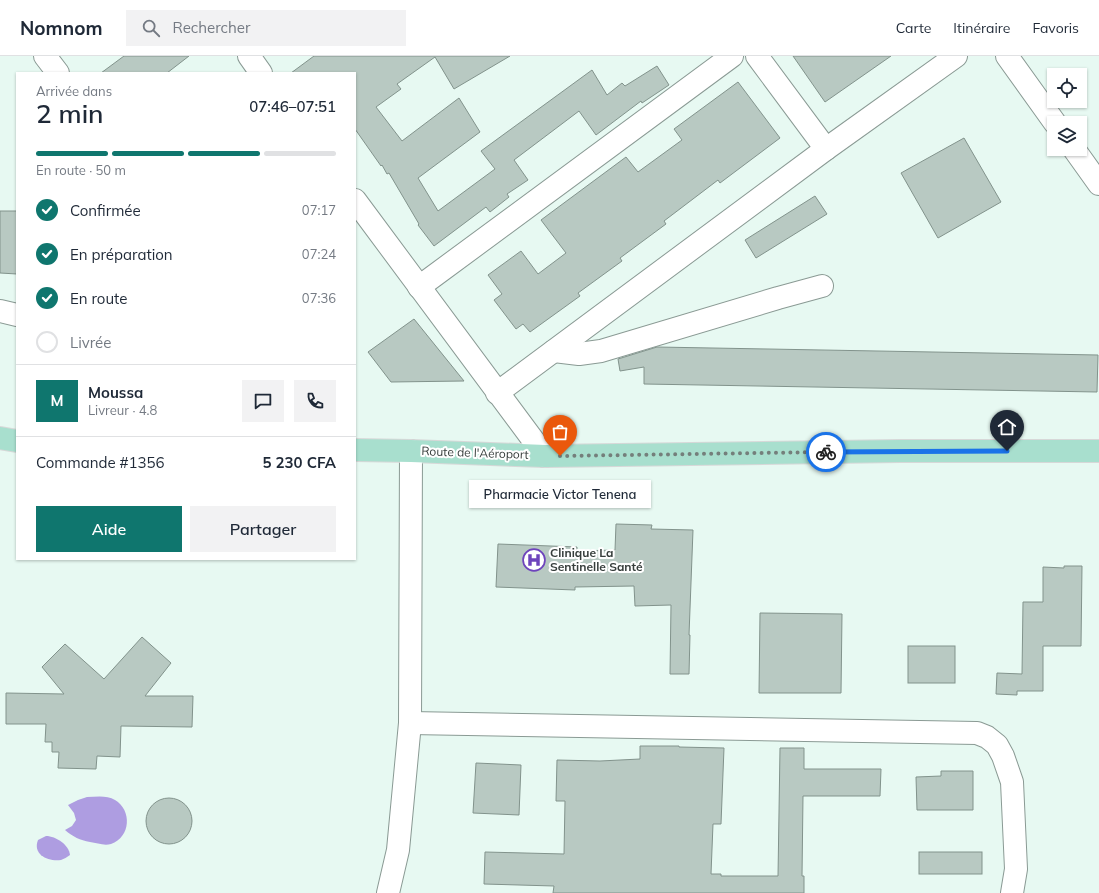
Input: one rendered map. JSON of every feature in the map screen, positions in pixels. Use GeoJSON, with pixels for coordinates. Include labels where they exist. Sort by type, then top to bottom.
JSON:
{"type":"FeatureCollection","features":[{"type":"Feature","properties":{"kind":"main road"},"geometry":{"type":"LineString","coordinates":[[0,438],[16,441]]}},
{"type":"Feature","properties":{"kind":"main road","name":"Route de l'Aéroport"},"geometry":{"type":"LineString","coordinates":[[360,446],[411,451],[544,456],[900,451],[1099,451]]}},
{"type":"Feature","properties":{"kind":"street"},"geometry":{"type":"LineString","coordinates":[[45,56],[57,72]]}},
{"type":"Feature","properties":{"kind":"street"},"geometry":{"type":"LineString","coordinates":[[249,56],[260,72]]}},
{"type":"Feature","properties":{"kind":"street"},"geometry":{"type":"LineString","coordinates":[[419,287],[732,56]]}},
{"type":"Feature","properties":{"kind":"street"},"geometry":{"type":"LineString","coordinates":[[757,56],[826,149]]}},
{"type":"Feature","properties":{"kind":"street"},"geometry":{"type":"LineString","coordinates":[[497,393],[826,149],[956,56]]}},
{"type":"Feature","properties":{"kind":"street"},"geometry":{"type":"LineString","coordinates":[[1007,56],[1050,116]]}},
{"type":"Feature","properties":{"kind":"street"},"geometry":{"type":"LineString","coordinates":[[1079,156],[1099,184]]}},
{"type":"Feature","properties":{"kind":"street"},"geometry":{"type":"LineString","coordinates":[[356,201],[544,456]]}},
{"type":"Feature","properties":{"kind":"street"},"geometry":{"type":"LineString","coordinates":[[554,351],[579,354],[601,351],[822,286]]}},
{"type":"Feature","properties":{"kind":"street"},"geometry":{"type":"LineString","coordinates":[[0,311],[16,315]]}},
{"type":"Feature","properties":{"kind":"street"},"geometry":{"type":"LineString","coordinates":[[388,893],[398,850],[410,723],[411,451]]}},
{"type":"Feature","properties":{"kind":"street"},"geometry":{"type":"LineString","coordinates":[[410,723],[977,733],[987,737],[997,745],[1004,756],[1012,782],[1016,869],[1012,893]]}},
{"type":"Feature","properties":{"kind":"shaded area"},"geometry":{"type":"Polygon","coordinates":[[[87,797],[109,797],[121,804],[127,823],[126,830],[118,841],[106,845],[100,844],[80,839],[71,835],[65,830],[72,826],[76,820],[74,813],[68,805],[87,797]]]}},
{"type":"Feature","properties":{"kind":"shaded area"},"geometry":{"type":"Polygon","coordinates":[[[46,836],[58,839],[65,845],[70,855],[62,860],[52,860],[47,859],[39,853],[37,850],[38,840],[46,836]]]}},
{"type":"Feature","properties":{"kind":"building"},"geometry":{"type":"Polygon","coordinates":[[[124,56],[189,56],[168,72],[102,72],[124,56]]]}},
{"type":"Feature","properties":{"kind":"building"},"geometry":{"type":"Polygon","coordinates":[[[314,56],[510,56],[454,89],[435,57],[397,84],[401,89],[376,107],[402,141],[459,98],[480,132],[418,178],[438,211],[495,169],[481,151],[592,70],[607,95],[622,83],[625,86],[657,66],[669,85],[642,103],[641,101],[596,135],[579,111],[514,160],[528,180],[507,194],[509,197],[490,212],[486,207],[434,246],[418,225],[419,224],[389,173],[387,174],[356,130],[356,72],[292,72],[314,56]]]}},
{"type":"Feature","properties":{"kind":"building"},"geometry":{"type":"Polygon","coordinates":[[[793,56],[891,56],[825,102],[793,56]]]}},
{"type":"Feature","properties":{"kind":"building"},"geometry":{"type":"Polygon","coordinates":[[[738,82],[780,138],[720,183],[718,180],[664,221],[666,224],[620,258],[622,261],[578,293],[580,296],[530,332],[523,324],[516,329],[494,300],[502,294],[488,275],[521,251],[538,274],[566,253],[541,220],[626,157],[638,172],[682,140],[674,129],[738,82]]]}},
{"type":"Feature","properties":{"kind":"building"},"geometry":{"type":"Polygon","coordinates":[[[964,138],[1001,202],[938,238],[901,173],[964,138]]]}},
{"type":"Feature","properties":{"kind":"building"},"geometry":{"type":"Polygon","coordinates":[[[815,196],[827,214],[756,258],[745,240],[815,196]]]}},
{"type":"Feature","properties":{"kind":"building"},"geometry":{"type":"Polygon","coordinates":[[[0,211],[16,211],[16,274],[0,273],[0,211]]]}},
{"type":"Feature","properties":{"kind":"building"},"geometry":{"type":"Polygon","coordinates":[[[414,319],[464,381],[391,382],[368,352],[414,319]]]}},
{"type":"Feature","properties":{"kind":"building"},"geometry":{"type":"Polygon","coordinates":[[[657,347],[1098,355],[1097,392],[644,384],[644,367],[620,371],[618,359],[657,347]]]}},
{"type":"Feature","properties":{"kind":"building"},"geometry":{"type":"Polygon","coordinates":[[[616,524],[652,525],[651,529],[693,530],[689,674],[670,674],[671,605],[635,606],[634,586],[575,587],[575,590],[496,587],[498,544],[577,547],[577,551],[615,550],[616,524]]]}},
{"type":"Feature","properties":{"kind":"building"},"geometry":{"type":"Polygon","coordinates":[[[1064,566],[1082,566],[1081,646],[1043,646],[1043,691],[1017,691],[1017,695],[996,694],[997,673],[1022,674],[1023,602],[1043,602],[1043,567],[1064,568],[1064,566]]]}},
{"type":"Feature","properties":{"kind":"building"},"geometry":{"type":"Polygon","coordinates":[[[760,613],[842,614],[841,693],[759,693],[760,613]]]}},
{"type":"Feature","properties":{"kind":"building"},"geometry":{"type":"Polygon","coordinates":[[[142,637],[171,663],[145,696],[193,696],[192,727],[121,726],[120,757],[97,756],[96,769],[58,768],[59,752],[52,752],[52,742],[45,742],[46,724],[6,724],[6,693],[64,694],[42,667],[65,644],[104,679],[142,637]]]}},
{"type":"Feature","properties":{"kind":"building"},"geometry":{"type":"Polygon","coordinates":[[[908,646],[955,646],[955,683],[908,683],[908,646]]]}},
{"type":"Feature","properties":{"kind":"building"},"geometry":{"type":"Polygon","coordinates":[[[640,746],[724,748],[721,824],[713,824],[711,874],[721,874],[721,876],[778,876],[780,748],[804,748],[804,769],[881,769],[880,796],[803,796],[802,876],[804,876],[804,893],[553,893],[554,886],[484,884],[485,852],[564,854],[565,801],[556,801],[557,760],[600,761],[640,759],[640,746]]]}},
{"type":"Feature","properties":{"kind":"building"},"geometry":{"type":"Polygon","coordinates":[[[476,763],[521,765],[519,815],[473,813],[476,763]]]}},
{"type":"Feature","properties":{"kind":"building"},"geometry":{"type":"Polygon","coordinates":[[[941,771],[973,771],[973,810],[917,810],[916,777],[941,776],[941,771]]]}},
{"type":"Feature","properties":{"kind":"building"},"geometry":{"type":"Polygon","coordinates":[[[174,798],[186,804],[191,812],[191,830],[186,838],[178,843],[164,844],[152,838],[147,830],[146,816],[152,804],[160,799],[174,798]]]}},
{"type":"Feature","properties":{"kind":"building"},"geometry":{"type":"Polygon","coordinates":[[[919,852],[982,852],[982,874],[919,874],[919,852]]]}},
{"type":"Feature","properties":{"kind":"way so far"},"geometry":{"type":"LineString","coordinates":[[560,456],[826,452]]}},
{"type":"Feature","properties":{"kind":"place","name":"Pharmacie Victor Tenena"},"geometry":{"type":"Point","coordinates":[560,456]}},
{"type":"Feature","properties":{"kind":"place","name":"Clinique La Sentinelle Santé"},"geometry":{"type":"Point","coordinates":[534,560]}},
{"type":"Feature","properties":{"kind":"route"},"geometry":{"type":"LineString","coordinates":[[826,452],[1007,451]]}}]}
